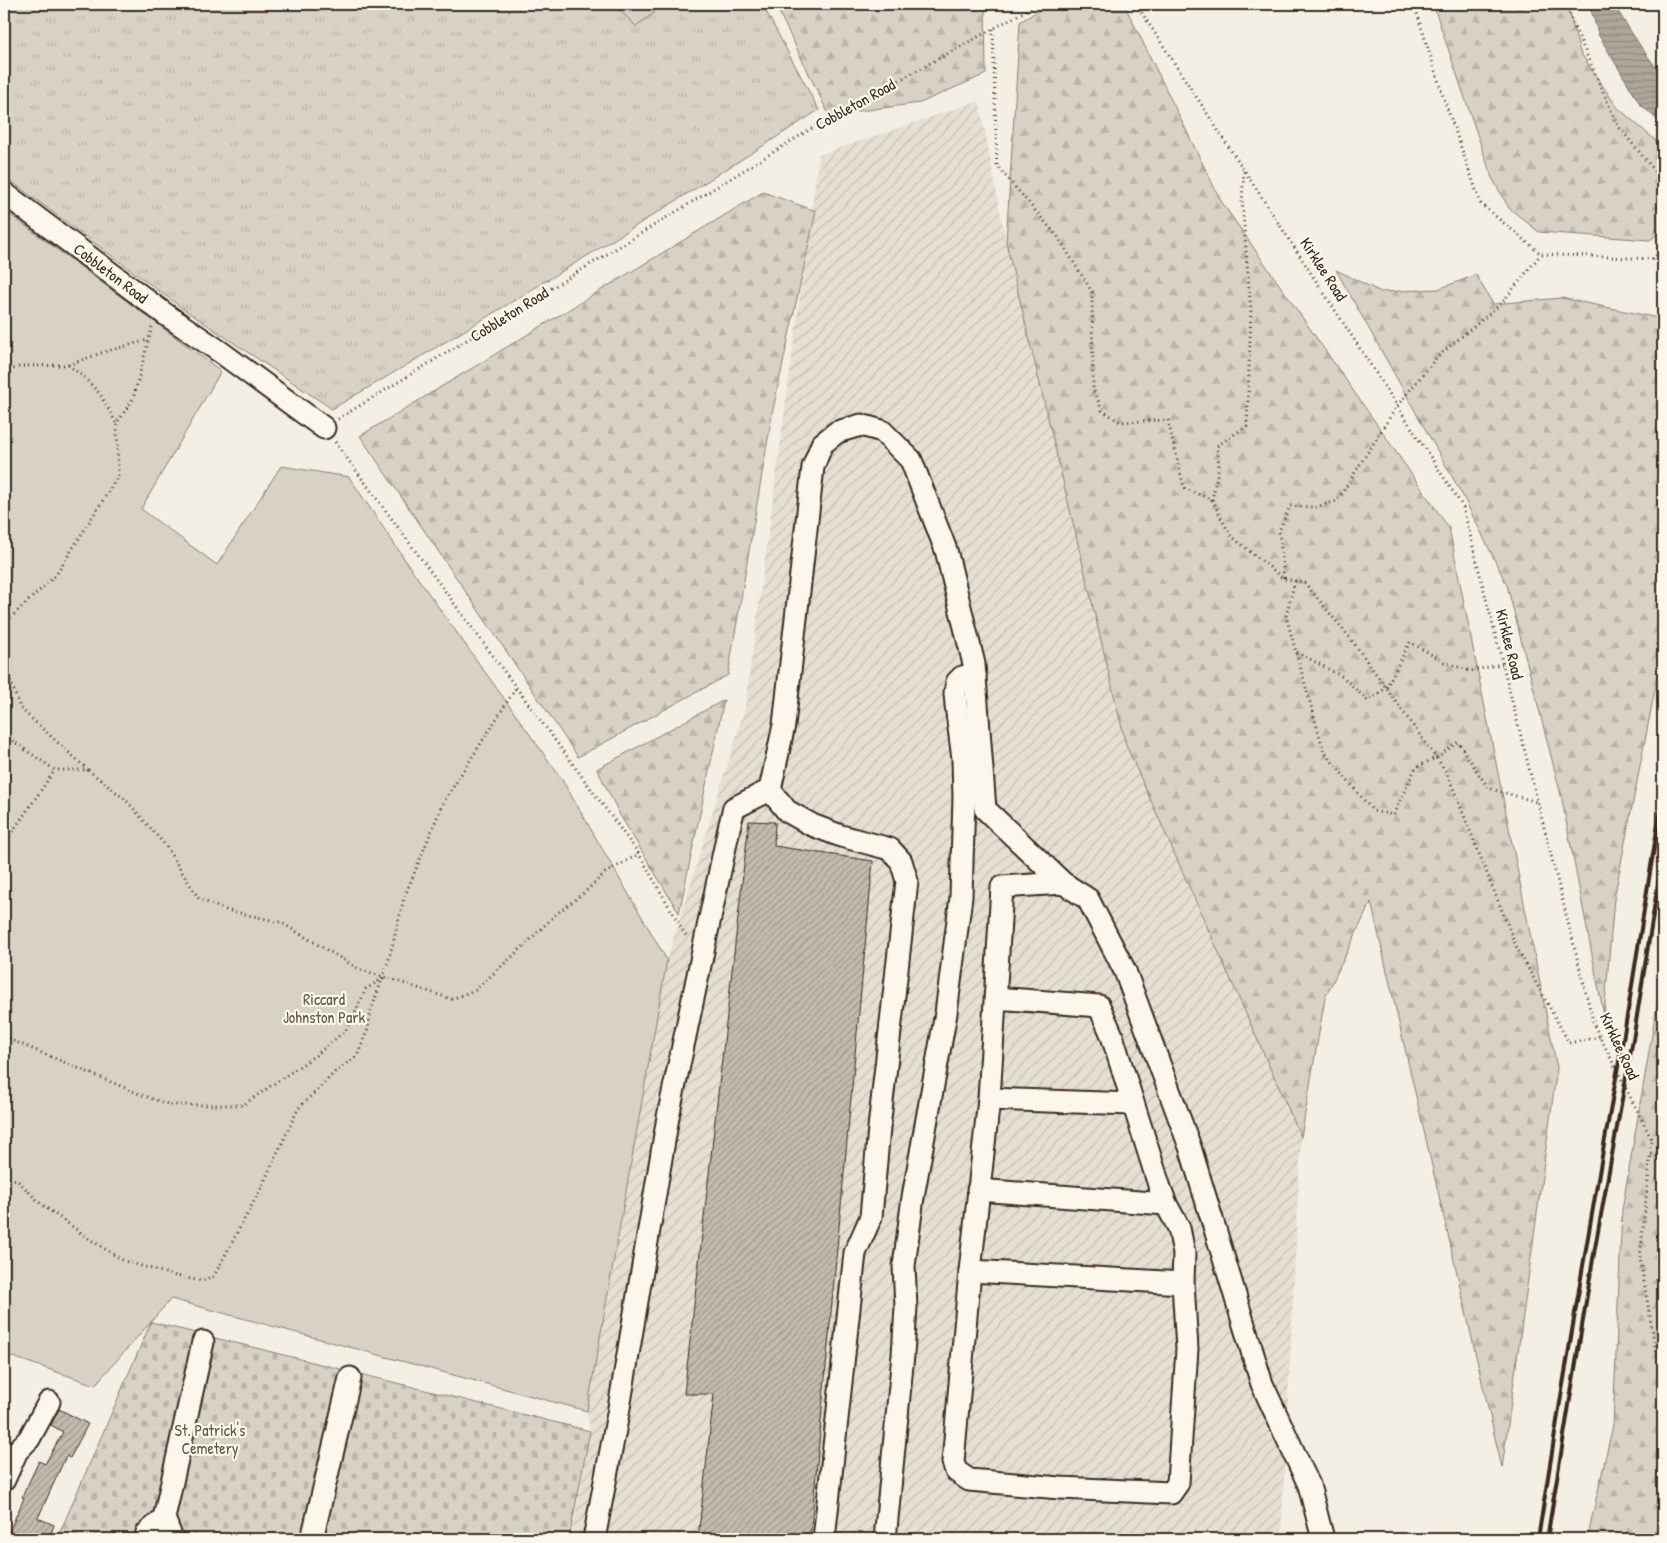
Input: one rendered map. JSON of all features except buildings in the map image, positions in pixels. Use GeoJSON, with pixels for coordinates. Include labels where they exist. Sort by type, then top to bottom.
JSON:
{"type":"FeatureCollection","features":[{"type":"Feature","properties":{"kind":"street","name":"Cobbleton Road"},"geometry":{"type":"LineString","coordinates":[[4,193],[165,314],[324,428]]}},
{"type":"Feature","properties":{"kind":"street"},"geometry":{"type":"LineString","coordinates":[[824,1539],[855,1253],[871,1217],[879,1128],[907,881],[901,861],[890,849],[841,836],[812,825],[786,811],[770,790],[784,725],[813,467],[822,444],[837,432],[861,425],[882,431],[911,460],[946,550],[974,664],[984,809],[1063,883],[1088,899],[1125,971],[1190,1147],[1262,1384],[1310,1485],[1323,1539]]}},
{"type":"Feature","properties":{"kind":"street"},"geometry":{"type":"LineString","coordinates":[[885,1539],[903,1355],[906,1307],[904,1266],[913,1197],[946,1013],[961,897],[964,798],[963,759],[956,705],[957,682],[962,677],[975,675]]}},
{"type":"Feature","properties":{"kind":"street"},"geometry":{"type":"LineString","coordinates":[[594,1539],[618,1414],[668,1117],[700,960],[734,808],[770,790]]}},
{"type":"Feature","properties":{"kind":"street"},"geometry":{"type":"LineString","coordinates":[[996,998],[1099,1006],[1111,1033],[1166,1204],[1179,1228],[1184,1253],[1183,1283],[1187,1349],[1178,1482],[1171,1493],[1060,1488],[969,1480],[956,1471],[953,1462],[978,1190],[989,1099],[1002,888],[1063,883]]}},
{"type":"Feature","properties":{"kind":"street"},"geometry":{"type":"LineString","coordinates":[[989,1099],[1133,1104]]}},
{"type":"Feature","properties":{"kind":"street"},"geometry":{"type":"LineString","coordinates":[[978,1190],[1166,1204]]}},
{"type":"Feature","properties":{"kind":"street"},"geometry":{"type":"LineString","coordinates":[[970,1271],[1183,1283]]}},
{"type":"Feature","properties":{"kind":"street"},"geometry":{"type":"LineString","coordinates":[[172,1539],[164,1518],[203,1342]]}},
{"type":"Feature","properties":{"kind":"street"},"geometry":{"type":"LineString","coordinates":[[312,1539],[350,1378]]}},
{"type":"Feature","properties":{"kind":"street"},"geometry":{"type":"LineString","coordinates":[[4,1480],[17,1451],[29,1439],[49,1402]]}},
{"type":"Feature","properties":{"kind":"street"},"geometry":{"type":"LineString","coordinates":[[149,1539],[147,1533],[164,1518]]}},
{"type":"Feature","properties":{"kind":"path","name":"Cobbleton Road"},"geometry":{"type":"LineString","coordinates":[[324,428],[816,126],[1038,4]]}},
{"type":"Feature","properties":{"kind":"path","name":"Kirklee Road"},"geometry":{"type":"LineString","coordinates":[[1136,4],[1463,507],[1594,1026],[1652,1140],[1640,1258],[1656,1352],[1663,1362]]}},
{"type":"Feature","properties":{"kind":"path"},"geometry":{"type":"LineString","coordinates":[[1414,4],[1444,99],[1481,204],[1541,254],[1663,261]]}},
{"type":"Feature","properties":{"kind":"path"},"geometry":{"type":"LineString","coordinates":[[1567,4],[1571,19],[1618,126],[1663,181]]}},
{"type":"Feature","properties":{"kind":"path"},"geometry":{"type":"LineString","coordinates":[[992,29],[997,166],[1058,237],[1092,292],[1094,389],[1102,410],[1120,422],[1168,420],[1184,488],[1212,500]]}},
{"type":"Feature","properties":{"kind":"path"},"geometry":{"type":"LineString","coordinates":[[1244,170],[1242,201],[1250,312],[1247,426],[1217,446],[1219,466],[1212,500],[1230,535],[1284,579],[1304,582],[1351,639],[1447,773],[1516,946],[1569,1043],[1600,1037]]}},
{"type":"Feature","properties":{"kind":"path"},"geometry":{"type":"LineString","coordinates":[[1652,259],[1663,250]]}},
{"type":"Feature","properties":{"kind":"path"},"geometry":{"type":"LineString","coordinates":[[1284,579],[1279,531],[1290,506],[1316,507],[1336,500],[1397,406],[1437,357],[1502,303],[1541,254]]}},
{"type":"Feature","properties":{"kind":"path"},"geometry":{"type":"LineString","coordinates":[[117,423],[133,399],[152,326],[165,314]]}},
{"type":"Feature","properties":{"kind":"path"},"geometry":{"type":"LineString","coordinates":[[4,372],[22,366],[68,365],[104,352],[148,340]]}},
{"type":"Feature","properties":{"kind":"path"},"geometry":{"type":"LineString","coordinates":[[68,365],[83,376],[100,394],[117,423],[118,476],[56,575],[8,620],[8,673],[20,708],[88,770],[126,800],[159,837],[200,899],[226,910],[280,922],[359,969],[452,999],[475,990],[555,915],[585,892],[605,873],[639,854]]}},
{"type":"Feature","properties":{"kind":"path"},"geometry":{"type":"LineString","coordinates":[[324,428],[639,854],[700,960]]}},
{"type":"Feature","properties":{"kind":"path"},"geometry":{"type":"LineString","coordinates":[[1295,581],[1286,616],[1324,752],[1373,811],[1393,815],[1416,767],[1436,758],[1458,742],[1488,788],[1537,802]]}},
{"type":"Feature","properties":{"kind":"path"},"geometry":{"type":"LineString","coordinates":[[1296,651],[1343,677],[1368,701],[1386,688],[1410,642],[1444,662],[1470,671],[1502,664]]}},
{"type":"Feature","properties":{"kind":"path"},"geometry":{"type":"LineString","coordinates":[[4,1178],[17,1180],[41,1204],[124,1261],[176,1276],[202,1281],[214,1276],[261,1188],[298,1109],[335,1072],[357,1056],[368,1029],[371,1011],[384,977],[404,898],[443,803],[516,688]]}},
{"type":"Feature","properties":{"kind":"path"},"geometry":{"type":"LineString","coordinates":[[4,735],[55,770],[88,770]]}},
{"type":"Feature","properties":{"kind":"path"},"geometry":{"type":"LineString","coordinates":[[4,844],[55,770]]}},
{"type":"Feature","properties":{"kind":"path"},"geometry":{"type":"LineString","coordinates":[[4,1037],[170,1105],[243,1105],[316,1054],[348,1028],[366,989],[384,977]]}},
{"type":"Feature","properties":{"kind":"path"},"geometry":{"type":"LineString","coordinates":[[1651,1155],[1663,1151]]}},
{"type":"Feature","properties":{"kind":"shaded area"},"geometry":{"type":"Polygon","coordinates":[[[1589,4],[1616,4],[1619,13],[1663,77],[1663,125],[1640,104],[1599,36],[1589,4]]]}},
{"type":"Feature","properties":{"kind":"shaded area"},"geometry":{"type":"Polygon","coordinates":[[[979,101],[1006,242],[1126,745],[1301,1137],[1281,1539],[571,1539],[590,1431],[587,1411],[667,960],[745,708],[819,155],[979,101]]]}},
{"type":"Feature","properties":{"kind":"green space"},"geometry":{"type":"Polygon","coordinates":[[[4,4],[762,4],[819,110],[577,262],[332,409],[182,308],[4,176],[4,4]]]}},
{"type":"Feature","properties":{"kind":"green space"},"geometry":{"type":"Polygon","coordinates":[[[613,4],[654,4],[654,13],[636,26],[613,4]]]}},
{"type":"Feature","properties":{"kind":"green space"},"geometry":{"type":"Polygon","coordinates":[[[775,4],[985,4],[986,74],[920,103],[829,115],[775,4]]]}},
{"type":"Feature","properties":{"kind":"green space"},"geometry":{"type":"Polygon","coordinates":[[[1049,4],[1124,4],[1221,201],[1449,528],[1557,1068],[1502,1468],[1371,902],[1325,998],[1301,1137],[1126,745],[1006,242],[1020,22],[1049,4]]]}},
{"type":"Feature","properties":{"kind":"green space"},"geometry":{"type":"Polygon","coordinates":[[[1433,4],[1567,4],[1580,52],[1617,107],[1663,147],[1663,230],[1650,240],[1539,232],[1509,208],[1492,178],[1433,4]]]}},
{"type":"Feature","properties":{"kind":"green space"},"geometry":{"type":"Polygon","coordinates":[[[763,192],[816,211],[773,409],[728,675],[578,757],[360,436],[763,192]]]}},
{"type":"Feature","properties":{"kind":"green space","name":"Riccard Johnston Park"},"geometry":{"type":"Polygon","coordinates":[[[4,210],[221,371],[141,509],[217,565],[281,466],[349,477],[414,573],[561,778],[667,960],[587,1411],[171,1299],[95,1385],[4,1354],[4,210]]]}},
{"type":"Feature","properties":{"kind":"green space"},"geometry":{"type":"Polygon","coordinates":[[[1336,270],[1381,292],[1438,289],[1476,275],[1493,304],[1562,298],[1663,319],[1663,648],[1614,899],[1604,1016],[1561,795],[1507,585],[1464,498],[1336,270]]]}},
{"type":"Feature","properties":{"kind":"green space"},"geometry":{"type":"Polygon","coordinates":[[[724,700],[679,913],[620,815],[597,769],[724,700]]]}},
{"type":"Feature","properties":{"kind":"green space"},"geometry":{"type":"Polygon","coordinates":[[[1663,970],[1663,1539],[1587,1539],[1613,1425],[1622,1210],[1663,970]]]}},
{"type":"Feature","properties":{"kind":"green space","name":"St. Patrick's Cemetery"},"geometry":{"type":"Polygon","coordinates":[[[151,1322],[590,1431],[569,1539],[57,1539],[151,1322]]]}},
{"type":"Feature","properties":{"kind":"railway"},"geometry":{"type":"LineString","coordinates":[[1538,1539],[1663,796]]}},
{"type":"Feature","properties":{"kind":"railway"},"geometry":{"type":"LineString","coordinates":[[1547,1539],[1593,1259],[1635,1028],[1663,852]]}}]}
